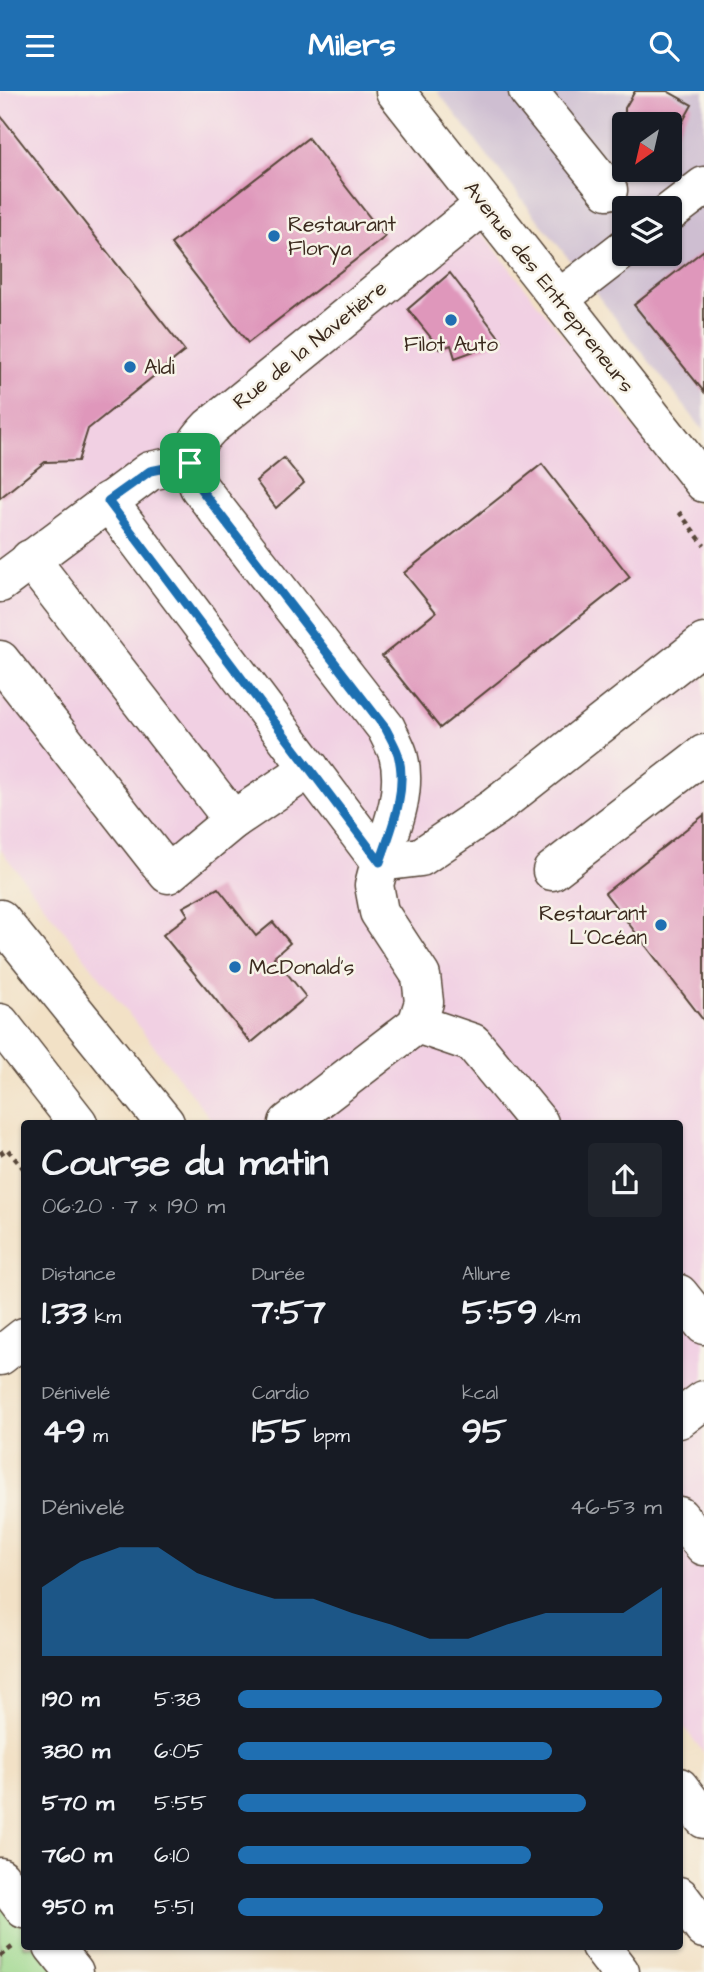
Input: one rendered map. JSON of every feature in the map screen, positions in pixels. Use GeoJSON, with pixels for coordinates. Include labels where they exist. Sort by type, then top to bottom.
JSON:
{"type":"FeatureCollection","features":[{"type":"Feature","properties":{"kind":"street","name":"Avenue des Entrepreneurs"},"geometry":{"type":"LineString","coordinates":[[395,91],[702,477]]}},
{"type":"Feature","properties":{"kind":"street"},"geometry":{"type":"LineString","coordinates":[[528,91],[608,190]]}},
{"type":"Feature","properties":{"kind":"street"},"geometry":{"type":"LineString","coordinates":[[682,203],[704,186]]}},
{"type":"Feature","properties":{"kind":"street","name":"Rue de la Navetière"},"geometry":{"type":"LineString","coordinates":[[190,463],[198,439],[209,427],[484,205]]}},
{"type":"Feature","properties":{"kind":"street"},"geometry":{"type":"LineString","coordinates":[[559,299],[612,258]]}},
{"type":"Feature","properties":{"kind":"street"},"geometry":{"type":"LineString","coordinates":[[0,583],[150,471],[190,463],[199,487],[370,707],[390,737],[398,754],[401,787],[396,818],[374,885],[379,912],[421,976],[424,1002],[417,1024],[292,1120]]}},
{"type":"Feature","properties":{"kind":"street"},"geometry":{"type":"LineString","coordinates":[[108,501],[380,862]]}},
{"type":"Feature","properties":{"kind":"street"},"geometry":{"type":"LineString","coordinates":[[30,559],[233,820]]}},
{"type":"Feature","properties":{"kind":"street"},"geometry":{"type":"LineString","coordinates":[[380,862],[421,857],[485,815],[704,643]]}},
{"type":"Feature","properties":{"kind":"street"},"geometry":{"type":"LineString","coordinates":[[0,660],[168,874],[233,820],[310,768]]}},
{"type":"Feature","properties":{"kind":"street"},"geometry":{"type":"LineString","coordinates":[[552,871],[704,754]]}},
{"type":"Feature","properties":{"kind":"street"},"geometry":{"type":"LineString","coordinates":[[0,919],[163,1120]]}},
{"type":"Feature","properties":{"kind":"street"},"geometry":{"type":"LineString","coordinates":[[0,1023],[76,1120]]}},
{"type":"Feature","properties":{"kind":"street"},"geometry":{"type":"LineString","coordinates":[[417,1024],[473,1044],[536,1120]]}},
{"type":"Feature","properties":{"kind":"street"},"geometry":{"type":"LineString","coordinates":[[683,1299],[704,1325]]}},
{"type":"Feature","properties":{"kind":"street"},"geometry":{"type":"LineString","coordinates":[[683,1416],[704,1400]]}},
{"type":"Feature","properties":{"kind":"street"},"geometry":{"type":"LineString","coordinates":[[683,1521],[704,1546]]}},
{"type":"Feature","properties":{"kind":"street"},"geometry":{"type":"LineString","coordinates":[[683,1792],[704,1819]]}},
{"type":"Feature","properties":{"kind":"street"},"geometry":{"type":"LineString","coordinates":[[0,1877],[21,1905]]}},
{"type":"Feature","properties":{"kind":"street"},"geometry":{"type":"LineString","coordinates":[[56,1950],[74,1972]]}},
{"type":"Feature","properties":{"kind":"street"},"geometry":{"type":"LineString","coordinates":[[603,1950],[620,1972]]}},
{"type":"Feature","properties":{"kind":"path"},"geometry":{"type":"LineString","coordinates":[[0,1154],[6,1149],[21,1166]]}},
{"type":"Feature","properties":{"kind":"shaded area"},"geometry":{"type":"Polygon","coordinates":[[[0,91],[371,91],[704,516],[704,1753],[683,1726],[683,1120],[212,1120],[0,849],[0,91]]]}},
{"type":"Feature","properties":{"kind":"shaded area"},"geometry":{"type":"Polygon","coordinates":[[[437,91],[704,91],[704,431],[437,91]]]}},
{"type":"Feature","properties":{"kind":"green space"},"geometry":{"type":"Polygon","coordinates":[[[0,1896],[21,1924],[21,1950],[42,1950],[59,1972],[0,1972],[0,1896]]]}},
{"type":"Feature","properties":{"kind":"building"},"geometry":{"type":"Polygon","coordinates":[[[635,91],[667,91],[692,105],[682,123],[682,112],[625,112],[635,91]]]}},
{"type":"Feature","properties":{"kind":"building"},"geometry":{"type":"Polygon","coordinates":[[[0,115],[185,351],[88,429],[78,461],[45,462],[0,498],[0,115]]]}},
{"type":"Feature","properties":{"kind":"building","name":"Restaurant Florya"},"geometry":{"type":"Polygon","coordinates":[[[308,138],[385,237],[248,343],[171,244],[308,138]]]}},
{"type":"Feature","properties":{"kind":"building"},"geometry":{"type":"Polygon","coordinates":[[[704,250],[704,392],[634,305],[704,250]]]}},
{"type":"Feature","properties":{"kind":"building","name":"Filot Auto"},"geometry":{"type":"Polygon","coordinates":[[[450,273],[502,341],[455,358],[451,345],[440,349],[408,309],[450,273]]]}},
{"type":"Feature","properties":{"kind":"building"},"geometry":{"type":"Polygon","coordinates":[[[284,458],[304,483],[276,508],[256,481],[284,458]]]}},
{"type":"Feature","properties":{"kind":"building"},"geometry":{"type":"Polygon","coordinates":[[[542,464],[630,577],[440,728],[382,656],[436,612],[404,573],[542,464]]]}},
{"type":"Feature","properties":{"kind":"building"},"geometry":{"type":"Polygon","coordinates":[[[704,815],[704,1021],[605,893],[704,815]]]}},
{"type":"Feature","properties":{"kind":"building","name":"McDonald's"},"geometry":{"type":"Polygon","coordinates":[[[218,888],[256,936],[273,922],[290,943],[274,957],[306,997],[251,1043],[163,935],[188,915],[183,907],[218,888]]]}},
{"type":"Feature","properties":{"kind":"place","name":"Restaurant Florya"},"geometry":{"type":"Point","coordinates":[274,236]}},
{"type":"Feature","properties":{"kind":"place","name":"Filot Auto"},"geometry":{"type":"Point","coordinates":[451,320]}},
{"type":"Feature","properties":{"kind":"place","name":"Aldi"},"geometry":{"type":"Point","coordinates":[130,367]}},
{"type":"Feature","properties":{"kind":"place","name":"Restaurant L'Océan"},"geometry":{"type":"Point","coordinates":[661,925]}},
{"type":"Feature","properties":{"kind":"place","name":"McDonald's"},"geometry":{"type":"Point","coordinates":[235,967]}},
{"type":"Feature","properties":{"kind":"route"},"geometry":{"type":"LineString","coordinates":[[190,463],[199,487],[370,707],[386,729],[398,754],[401,787],[396,818],[380,862],[108,501],[150,471],[190,463]]}}]}
